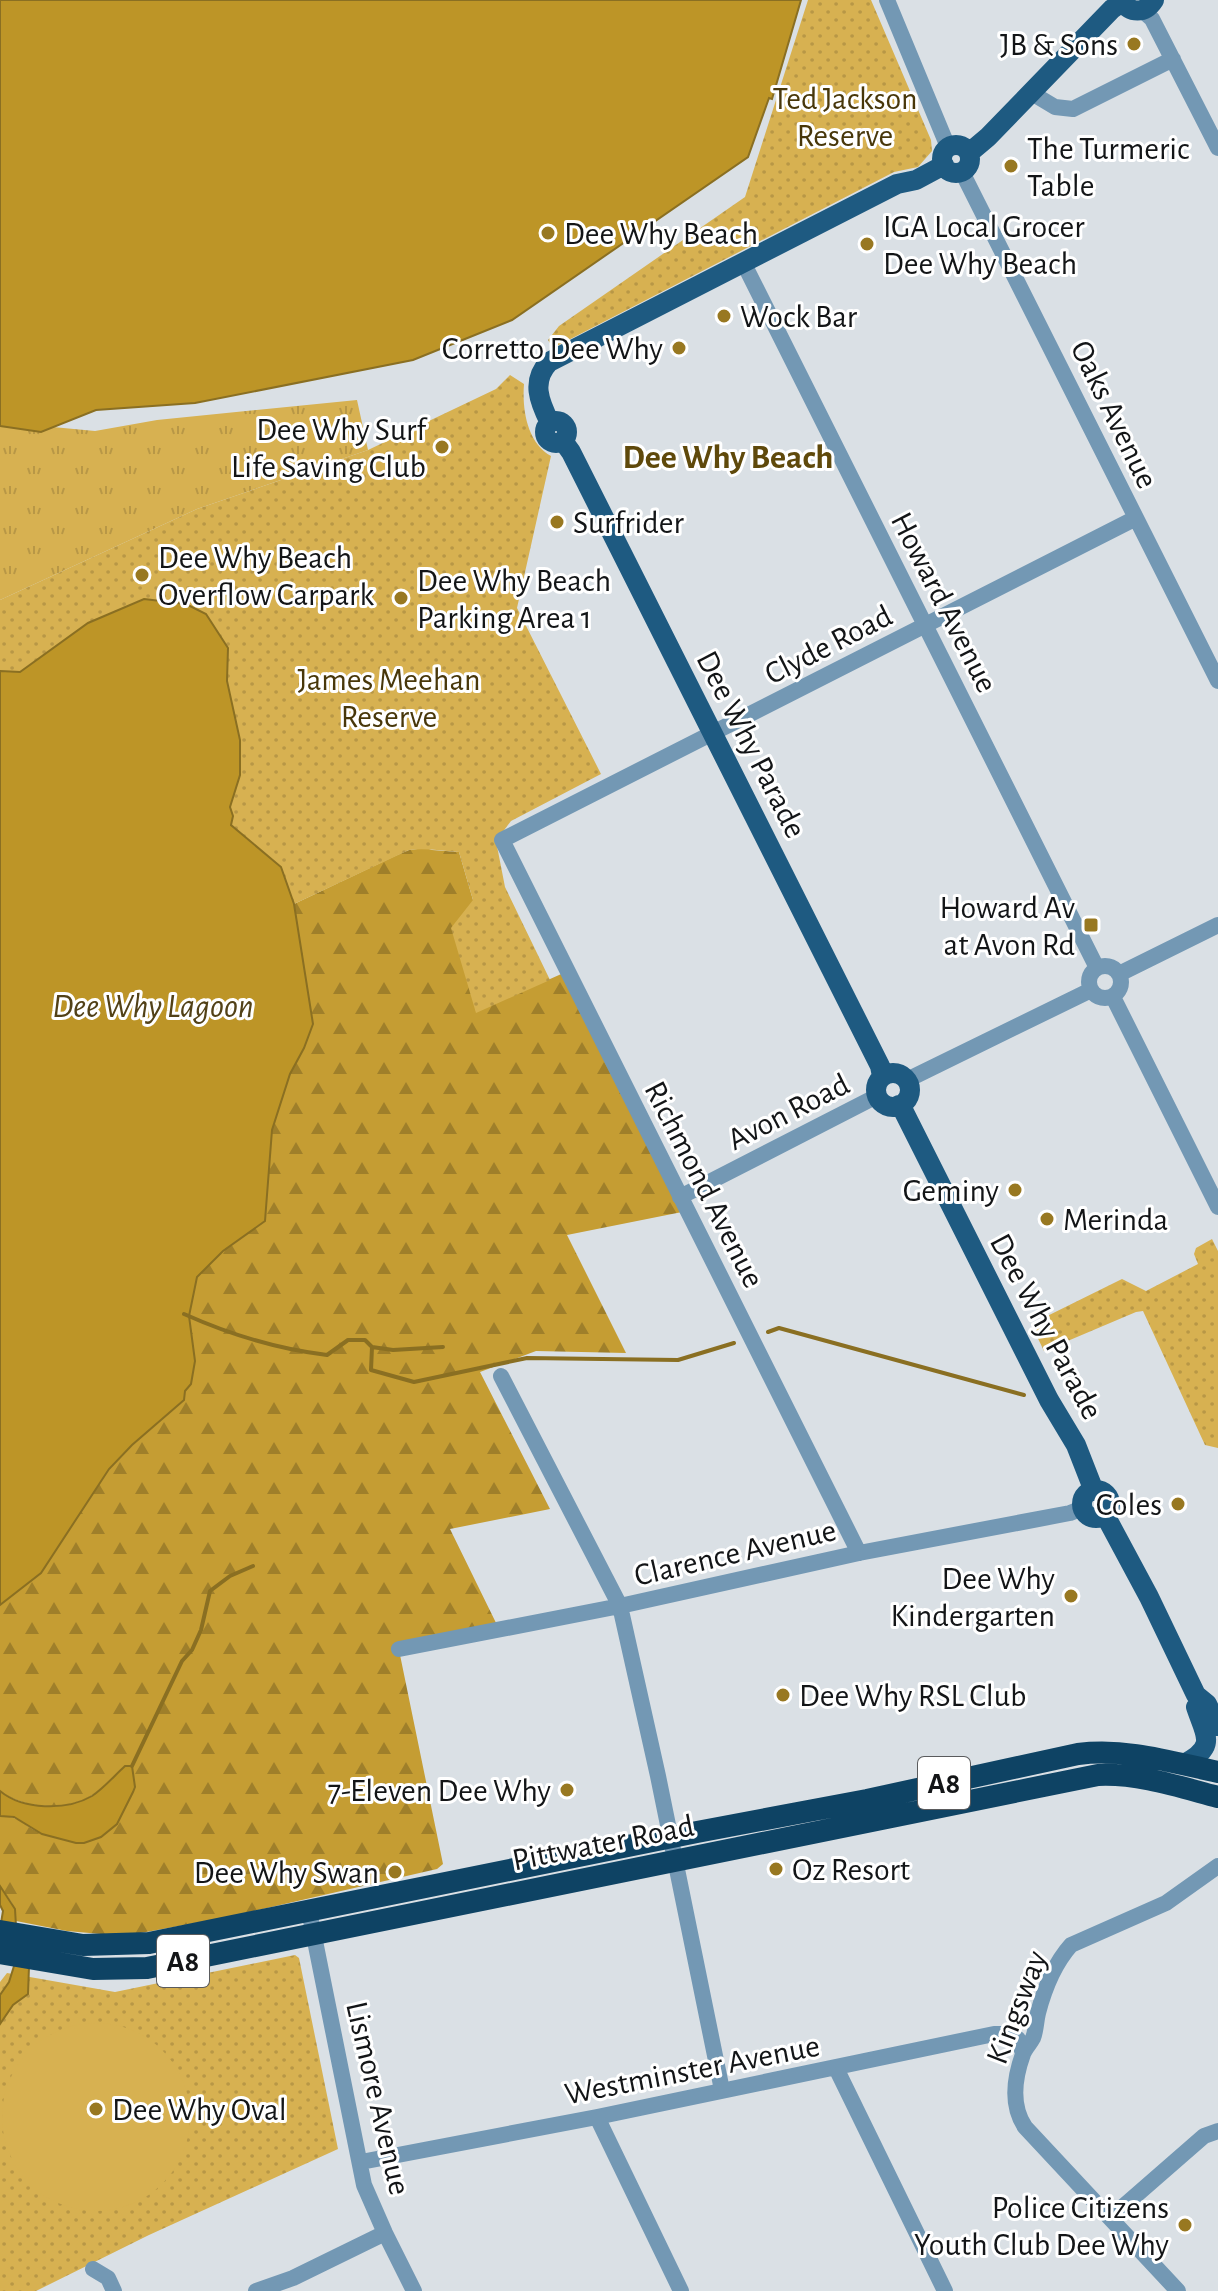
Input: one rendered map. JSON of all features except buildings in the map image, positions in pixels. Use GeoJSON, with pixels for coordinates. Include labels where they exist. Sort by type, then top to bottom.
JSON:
{"type":"FeatureCollection","features":[{"type":"Feature","properties":{"kind":"highway","name":"Pittwater Road"},"geometry":{"type":"LineString","coordinates":[[2,1942],[47,1940],[83,1945],[136,1945],[867,1800],[1078,1754],[1135,1754],[1218,1772]]}},
{"type":"Feature","properties":{"kind":"highway","name":"Pittwater Road"},"geometry":{"type":"LineString","coordinates":[[2,1942],[51,1963],[93,1969],[147,1968],[1098,1775],[1148,1780],[1218,1797]]}},
{"type":"Feature","properties":{"kind":"main road"},"geometry":{"type":"LineString","coordinates":[[743,262],[897,184],[916,180],[956,159],[988,137],[1112,9],[1122,1],[1133,10],[1148,5]]}},
{"type":"Feature","properties":{"kind":"main road","name":"Dee Why Parade"},"geometry":{"type":"LineString","coordinates":[[743,262],[549,362],[541,371],[537,389],[550,423],[560,421],[565,425],[568,432],[563,441],[880,1066],[880,1086]]}},
{"type":"Feature","properties":{"kind":"main road"},"geometry":{"type":"LineString","coordinates":[[893,1073],[903,1076],[910,1089],[908,1097],[894,1107],[884,1104],[880,1086],[893,1073]]}},
{"type":"Feature","properties":{"kind":"main road","name":"Dee Why Parade"},"geometry":{"type":"LineString","coordinates":[[899,1105],[1049,1400],[1069,1431],[1088,1499],[1103,1492],[1109,1499],[1110,1508],[1105,1515],[1196,1695]]}},
{"type":"Feature","properties":{"kind":"main road"},"geometry":{"type":"LineString","coordinates":[[1196,1695],[1207,1704],[1218,1726]]}},
{"type":"Feature","properties":{"kind":"main road"},"geometry":{"type":"LineString","coordinates":[[1184,1764],[1196,1758],[1206,1739],[1196,1695]]}},
{"type":"Feature","properties":{"kind":"street","name":"Oaks Avenue"},"geometry":{"type":"LineString","coordinates":[[887,0],[956,159],[1218,681]]}},
{"type":"Feature","properties":{"kind":"street"},"geometry":{"type":"LineString","coordinates":[[1148,5],[1152,19],[1218,148]]}},
{"type":"Feature","properties":{"kind":"street"},"geometry":{"type":"LineString","coordinates":[[1030,92],[1055,107],[1073,109],[1173,59]]}},
{"type":"Feature","properties":{"kind":"street","name":"Howard Avenue"},"geometry":{"type":"LineString","coordinates":[[743,262],[1097,968]]}},
{"type":"Feature","properties":{"kind":"street","name":"Clyde Road"},"geometry":{"type":"LineString","coordinates":[[502,840],[1136,518]]}},
{"type":"Feature","properties":{"kind":"street","name":"Richmond Avenue"},"geometry":{"type":"LineString","coordinates":[[502,840],[859,1553]]}},
{"type":"Feature","properties":{"kind":"street"},"geometry":{"type":"LineString","coordinates":[[1119,974],[1218,925]]}},
{"type":"Feature","properties":{"kind":"street"},"geometry":{"type":"LineString","coordinates":[[1106,966],[1119,974],[1121,985],[1113,997],[1099,998],[1091,990],[1090,977],[1097,968],[1106,966]]}},
{"type":"Feature","properties":{"kind":"street"},"geometry":{"type":"LineString","coordinates":[[907,1080],[1091,990]]}},
{"type":"Feature","properties":{"kind":"street"},"geometry":{"type":"LineString","coordinates":[[1113,997],[1218,1207]]}},
{"type":"Feature","properties":{"kind":"street","name":"Avon Road"},"geometry":{"type":"LineString","coordinates":[[680,1197],[880,1086]]}},
{"type":"Feature","properties":{"kind":"street"},"geometry":{"type":"LineString","coordinates":[[501,1376],[620,1606],[722,2090]]}},
{"type":"Feature","properties":{"kind":"street","name":"Clarence Avenue"},"geometry":{"type":"LineString","coordinates":[[399,1649],[620,1606],[859,1553],[1070,1513],[1088,1499]]}},
{"type":"Feature","properties":{"kind":"street","name":"Kingsway"},"geometry":{"type":"LineString","coordinates":[[1178,2291],[1066,2173],[1020,2119],[1015,2102],[1023,2053],[1033,2038],[1039,2011],[1058,1962],[1071,1945],[1166,1903],[1218,1866]]}},
{"type":"Feature","properties":{"kind":"street","name":"Lismore Avenue"},"geometry":{"type":"LineString","coordinates":[[309,1911],[364,2185],[414,2291]]}},
{"type":"Feature","properties":{"kind":"street","name":"Westminster Avenue"},"geometry":{"type":"LineString","coordinates":[[361,2162],[597,2117],[994,2034],[1018,2039],[1023,2053]]}},
{"type":"Feature","properties":{"kind":"street"},"geometry":{"type":"LineString","coordinates":[[836,2068],[945,2291]]}},
{"type":"Feature","properties":{"kind":"street"},"geometry":{"type":"LineString","coordinates":[[597,2117],[681,2291]]}},
{"type":"Feature","properties":{"kind":"street"},"geometry":{"type":"LineString","coordinates":[[1110,2218],[1204,2136],[1218,2131]]}},
{"type":"Feature","properties":{"kind":"street"},"geometry":{"type":"LineString","coordinates":[[256,2291],[293,2278],[385,2233]]}},
{"type":"Feature","properties":{"kind":"street"},"geometry":{"type":"LineString","coordinates":[[93,2269],[108,2278],[114,2291]]}},
{"type":"Feature","properties":{"kind":"green space","name":"Ted Jackson Reserve"},"geometry":{"type":"Polygon","coordinates":[[[808,0],[871,0],[931,140],[932,151],[918,167],[894,172],[553,348],[548,340],[559,326],[745,197],[808,0]]]}},
{"type":"Feature","properties":{"kind":"green space","name":"James Meehan Reserve"},"geometry":{"type":"Polygon","coordinates":[[[510,375],[524,384],[524,404],[531,434],[551,456],[517,608],[601,774],[511,821],[496,841],[505,887],[550,980],[476,1013],[451,928],[473,900],[459,852],[409,850],[294,904],[281,867],[231,825],[233,816],[230,807],[240,775],[240,740],[227,681],[228,648],[88,623],[20,672],[0,671],[0,600],[197,509],[368,450],[496,389],[510,375]]]}},
{"type":"Feature","properties":{"kind":"green space"},"geometry":{"type":"Polygon","coordinates":[[[357,400],[368,450],[197,509],[0,600],[0,422],[95,431],[157,420],[357,400]]]}},
{"type":"Feature","properties":{"kind":"green space"},"geometry":{"type":"Polygon","coordinates":[[[426,848],[459,852],[473,900],[476,1012],[568,971],[687,1211],[567,1235],[626,1353],[536,1351],[480,1372],[550,1509],[450,1529],[499,1629],[399,1650],[443,1864],[437,1869],[223,1918],[135,1934],[67,1931],[16,1921],[12,1903],[0,1886],[0,1816],[14,1818],[50,1835],[79,1834],[117,1824],[135,1787],[132,1766],[125,1766],[96,1793],[70,1804],[33,1804],[0,1791],[0,1605],[41,1573],[109,1469],[185,1391],[195,1361],[189,1316],[197,1277],[223,1251],[265,1221],[272,1130],[290,1074],[313,1024],[294,904],[409,850],[426,848]]]}},
{"type":"Feature","properties":{"kind":"green space"},"geometry":{"type":"Polygon","coordinates":[[[1212,1239],[1218,1251],[1218,1448],[1205,1445],[1143,1311],[1044,1351],[1031,1324],[1122,1279],[1146,1291],[1198,1264],[1194,1254],[1196,1248],[1212,1239]]]}},
{"type":"Feature","properties":{"kind":"green space"},"geometry":{"type":"Polygon","coordinates":[[[295,1955],[299,1958],[338,2149],[149,2235],[36,2291],[0,2291],[0,1982],[7,1973],[115,1992],[295,1955]]]}},
{"type":"Feature","properties":{"kind":"green space","name":"Dee Why Oval"},"geometry":{"type":"Polygon","coordinates":[[[96,2023],[132,2030],[162,2051],[183,2081],[190,2117],[183,2153],[162,2183],[132,2204],[96,2211],[60,2204],[30,2183],[9,2153],[2,2117],[9,2081],[30,2051],[60,2030],[96,2023]]]}},
{"type":"Feature","properties":{"kind":"water"},"geometry":{"type":"Polygon","coordinates":[[[0,0],[801,0],[772,99],[769,98],[748,157],[512,320],[413,360],[195,403],[96,410],[41,432],[0,426],[0,0]]]}},
{"type":"Feature","properties":{"kind":"water","name":"Dee Why Lagoon"},"geometry":{"type":"Polygon","coordinates":[[[144,599],[186,604],[206,614],[228,648],[227,681],[240,740],[240,775],[230,807],[233,816],[231,825],[281,867],[294,904],[313,1024],[290,1074],[272,1130],[265,1221],[223,1251],[197,1277],[189,1316],[195,1361],[184,1400],[109,1469],[41,1573],[0,1605],[0,671],[20,672],[88,623],[144,599]]]}},
{"type":"Feature","properties":{"kind":"water"},"geometry":{"type":"Polygon","coordinates":[[[125,1766],[132,1766],[135,1787],[117,1824],[101,1837],[76,1843],[42,1834],[14,1817],[0,1816],[0,1791],[32,1805],[70,1804],[92,1796],[125,1766]]]}},
{"type":"Feature","properties":{"kind":"water"},"geometry":{"type":"Polygon","coordinates":[[[0,1886],[15,1909],[16,1926],[29,1967],[28,1994],[13,2005],[0,2024],[0,1995],[9,1982],[14,1966],[1,1923],[0,1886]]]}},
{"type":"Feature","properties":{"kind":"waterway"},"geometry":{"type":"LineString","coordinates":[[184,1314],[254,1340],[327,1355],[348,1340],[365,1340],[372,1347],[371,1370],[414,1382],[527,1358],[678,1360],[734,1343]]}},
{"type":"Feature","properties":{"kind":"waterway"},"geometry":{"type":"LineString","coordinates":[[768,1332],[779,1328],[1024,1395]]}},
{"type":"Feature","properties":{"kind":"waterway"},"geometry":{"type":"LineString","coordinates":[[372,1347],[393,1350],[443,1347]]}},
{"type":"Feature","properties":{"kind":"waterway"},"geometry":{"type":"LineString","coordinates":[[132,1766],[182,1661],[192,1650],[201,1630],[210,1591],[230,1576],[253,1566]]}},
{"type":"Feature","properties":{"kind":"place","name":"JB & Sons"},"geometry":{"type":"Point","coordinates":[1134,44]}},
{"type":"Feature","properties":{"kind":"place","name":"The Turmeric Table"},"geometry":{"type":"Point","coordinates":[1011,166]}},
{"type":"Feature","properties":{"kind":"place","name":"Dee Why Beach"},"geometry":{"type":"Point","coordinates":[548,233]}},
{"type":"Feature","properties":{"kind":"place","name":"IGA Local Grocer Dee Why Beach"},"geometry":{"type":"Point","coordinates":[867,244]}},
{"type":"Feature","properties":{"kind":"place","name":"Wock Bar"},"geometry":{"type":"Point","coordinates":[724,316]}},
{"type":"Feature","properties":{"kind":"place","name":"Corretto Dee Why"},"geometry":{"type":"Point","coordinates":[679,348]}},
{"type":"Feature","properties":{"kind":"place","name":"Dee Why Surf Life Saving Club"},"geometry":{"type":"Point","coordinates":[442,447]}},
{"type":"Feature","properties":{"kind":"place","name":"Surfrider"},"geometry":{"type":"Point","coordinates":[557,522]}},
{"type":"Feature","properties":{"kind":"place","name":"Dee Why Beach Overflow Carpark"},"geometry":{"type":"Point","coordinates":[142,575]}},
{"type":"Feature","properties":{"kind":"place","name":"Dee Why Beach Parking Area 1"},"geometry":{"type":"Point","coordinates":[401,598]}},
{"type":"Feature","properties":{"kind":"place","name":"Howard Av at Avon Rd"},"geometry":{"type":"Point","coordinates":[1091,925]}},
{"type":"Feature","properties":{"kind":"place","name":"Geminy"},"geometry":{"type":"Point","coordinates":[1015,1190]}},
{"type":"Feature","properties":{"kind":"place","name":"Merinda"},"geometry":{"type":"Point","coordinates":[1047,1219]}},
{"type":"Feature","properties":{"kind":"place","name":"Coles"},"geometry":{"type":"Point","coordinates":[1178,1504]}},
{"type":"Feature","properties":{"kind":"place","name":"Dee Why Kindergarten"},"geometry":{"type":"Point","coordinates":[1071,1596]}},
{"type":"Feature","properties":{"kind":"place","name":"Dee Why RSL Club"},"geometry":{"type":"Point","coordinates":[783,1695]}},
{"type":"Feature","properties":{"kind":"place","name":"7-Eleven Dee Why"},"geometry":{"type":"Point","coordinates":[567,1790]}},
{"type":"Feature","properties":{"kind":"place","name":"Oz Resort"},"geometry":{"type":"Point","coordinates":[776,1869]}},
{"type":"Feature","properties":{"kind":"place","name":"Dee Why Swan"},"geometry":{"type":"Point","coordinates":[395,1872]}},
{"type":"Feature","properties":{"kind":"place","name":"Dee Why Oval"},"geometry":{"type":"Point","coordinates":[96,2109]}},
{"type":"Feature","properties":{"kind":"place","name":"Police Citizens Youth Club Dee Why"},"geometry":{"type":"Point","coordinates":[1185,2225]}},
{"type":"Feature","properties":{"kind":"district","name":"Dee Why Beach"},"geometry":{"type":"Point","coordinates":[728,456]}}]}
